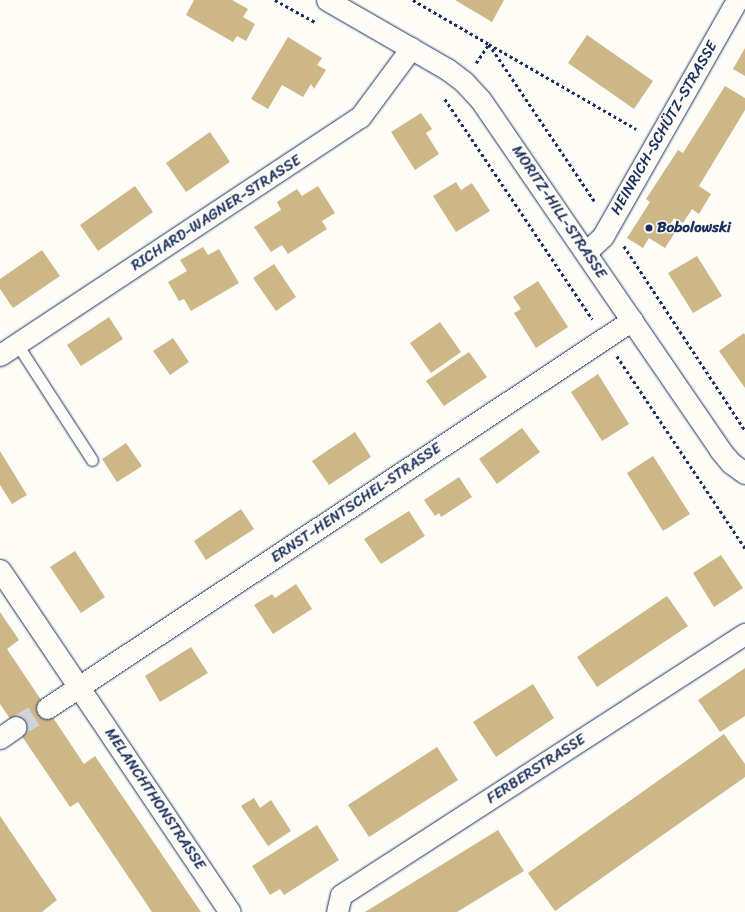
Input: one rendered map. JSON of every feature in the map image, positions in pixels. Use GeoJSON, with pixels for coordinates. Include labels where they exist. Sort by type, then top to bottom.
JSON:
{"type":"FeatureCollection","features":[{"type":"Feature","properties":{"kind":"street","name":"MORITZ-HILL-STRASSE"},"geometry":{"type":"LineString","coordinates":[[327,0],[447,69],[464,82],[496,121],[720,450],[732,463],[745,473]]}},
{"type":"Feature","properties":{"kind":"street","name":"HEINRICH-SCHÜTZ-STRASSE"},"geometry":{"type":"LineString","coordinates":[[586,252],[603,236],[737,0]]}},
{"type":"Feature","properties":{"kind":"street","name":"RICHARD-WAGNER-STRASSE"},"geometry":{"type":"LineString","coordinates":[[0,355],[360,117],[411,48]]}},
{"type":"Feature","properties":{"kind":"street","name":"ERNST-HENTSCHEL-STRASSE"},"geometry":{"type":"LineString","coordinates":[[79,687],[632,320]]}},
{"type":"Feature","properties":{"kind":"street","name":"MELANCHTHONSTRASSE"},"geometry":{"type":"LineString","coordinates":[[0,570],[230,912]]}},
{"type":"Feature","properties":{"kind":"street","name":"FERBERSTRASSE"},"geometry":{"type":"LineString","coordinates":[[337,912],[341,895],[745,634]]}},
{"type":"Feature","properties":{"kind":"street"},"geometry":{"type":"LineString","coordinates":[[47,708],[79,687]]}},
{"type":"Feature","properties":{"kind":"lane"},"geometry":{"type":"LineString","coordinates":[[17,344],[92,460]]}},
{"type":"Feature","properties":{"kind":"path"},"geometry":{"type":"LineString","coordinates":[[275,0],[316,23]]}},
{"type":"Feature","properties":{"kind":"path"},"geometry":{"type":"LineString","coordinates":[[413,0],[657,141]]}},
{"type":"Feature","properties":{"kind":"path"},"geometry":{"type":"LineString","coordinates":[[464,82],[489,44]]}},
{"type":"Feature","properties":{"kind":"path"},"geometry":{"type":"LineString","coordinates":[[489,44],[610,224],[745,430]]}},
{"type":"Feature","properties":{"kind":"path"},"geometry":{"type":"LineString","coordinates":[[443,96],[745,548]]}},
{"type":"Feature","properties":{"kind":"building"},"geometry":{"type":"Polygon","coordinates":[[[194,0],[232,0],[248,9],[243,17],[255,24],[246,41],[237,36],[233,42],[186,15],[194,0]]]}},
{"type":"Feature","properties":{"kind":"building"},"geometry":{"type":"Polygon","coordinates":[[[455,0],[504,0],[492,22],[455,0]]]}},
{"type":"Feature","properties":{"kind":"building"},"geometry":{"type":"Polygon","coordinates":[[[587,35],[653,81],[634,109],[568,63],[587,35]]]}},
{"type":"Feature","properties":{"kind":"building"},"geometry":{"type":"Polygon","coordinates":[[[288,37],[322,58],[317,65],[326,70],[314,89],[311,84],[303,97],[282,85],[268,109],[251,99],[288,37]]]}},
{"type":"Feature","properties":{"kind":"building"},"geometry":{"type":"Polygon","coordinates":[[[745,48],[745,76],[733,69],[745,48]]]}},
{"type":"Feature","properties":{"kind":"building"},"geometry":{"type":"Polygon","coordinates":[[[725,86],[745,98],[745,110],[699,186],[711,194],[699,214],[692,209],[683,223],[674,218],[669,226],[676,231],[665,248],[649,238],[643,248],[627,238],[650,202],[646,199],[678,150],[683,153],[725,86]]]}},
{"type":"Feature","properties":{"kind":"building"},"geometry":{"type":"Polygon","coordinates":[[[421,113],[432,129],[426,133],[439,154],[415,170],[391,132],[421,113]]]}},
{"type":"Feature","properties":{"kind":"building"},"geometry":{"type":"Polygon","coordinates":[[[210,132],[230,162],[186,192],[166,163],[210,132]]]}},
{"type":"Feature","properties":{"kind":"building"},"geometry":{"type":"Polygon","coordinates":[[[456,182],[461,190],[472,183],[490,211],[456,232],[433,196],[456,182]]]}},
{"type":"Feature","properties":{"kind":"building"},"geometry":{"type":"Polygon","coordinates":[[[135,186],[153,212],[98,251],[80,225],[135,186]]]}},
{"type":"Feature","properties":{"kind":"building"},"geometry":{"type":"Polygon","coordinates":[[[318,186],[335,213],[322,221],[327,229],[288,254],[282,245],[271,252],[254,227],[281,210],[277,202],[297,189],[302,196],[318,186]]]}},
{"type":"Feature","properties":{"kind":"building"},"geometry":{"type":"Polygon","coordinates":[[[203,247],[208,255],[219,249],[239,283],[191,311],[184,299],[179,301],[168,282],[187,271],[180,260],[203,247]]]}},
{"type":"Feature","properties":{"kind":"building"},"geometry":{"type":"Polygon","coordinates":[[[42,250],[60,276],[13,308],[0,289],[0,279],[42,250]]]}},
{"type":"Feature","properties":{"kind":"building"},"geometry":{"type":"Polygon","coordinates":[[[697,256],[722,296],[693,313],[668,273],[697,256]]]}},
{"type":"Feature","properties":{"kind":"building"},"geometry":{"type":"Polygon","coordinates":[[[274,264],[296,297],[276,311],[253,278],[274,264]]]}},
{"type":"Feature","properties":{"kind":"building"},"geometry":{"type":"Polygon","coordinates":[[[538,281],[568,327],[536,348],[514,313],[521,309],[513,297],[538,281]]]}},
{"type":"Feature","properties":{"kind":"building"},"geometry":{"type":"Polygon","coordinates":[[[109,317],[123,339],[81,366],[67,345],[109,317]]]}},
{"type":"Feature","properties":{"kind":"building"},"geometry":{"type":"Polygon","coordinates":[[[440,322],[461,352],[431,373],[410,343],[440,322]]]}},
{"type":"Feature","properties":{"kind":"building"},"geometry":{"type":"Polygon","coordinates":[[[744,333],[745,335],[745,388],[719,351],[744,333]]]}},
{"type":"Feature","properties":{"kind":"building"},"geometry":{"type":"Polygon","coordinates":[[[173,338],[189,362],[170,375],[153,351],[173,338]]]}},
{"type":"Feature","properties":{"kind":"building"},"geometry":{"type":"Polygon","coordinates":[[[469,352],[487,377],[444,406],[426,381],[469,352]]]}},
{"type":"Feature","properties":{"kind":"building"},"geometry":{"type":"Polygon","coordinates":[[[598,374],[629,424],[602,441],[571,392],[598,374]]]}},
{"type":"Feature","properties":{"kind":"building"},"geometry":{"type":"Polygon","coordinates":[[[522,428],[540,452],[497,484],[479,459],[522,428]]]}},
{"type":"Feature","properties":{"kind":"building"},"geometry":{"type":"Polygon","coordinates":[[[355,432],[371,457],[329,485],[312,461],[355,432]]]}},
{"type":"Feature","properties":{"kind":"building"},"geometry":{"type":"Polygon","coordinates":[[[126,443],[142,466],[117,482],[102,459],[126,443]]]}},
{"type":"Feature","properties":{"kind":"building"},"geometry":{"type":"Polygon","coordinates":[[[0,451],[27,495],[12,504],[0,485],[0,451]]]}},
{"type":"Feature","properties":{"kind":"building"},"geometry":{"type":"Polygon","coordinates":[[[653,456],[690,514],[663,531],[627,473],[653,456]]]}},
{"type":"Feature","properties":{"kind":"building"},"geometry":{"type":"Polygon","coordinates":[[[459,477],[472,497],[441,517],[439,513],[435,516],[424,500],[459,477]]]}},
{"type":"Feature","properties":{"kind":"building"},"geometry":{"type":"Polygon","coordinates":[[[241,509],[254,529],[206,560],[194,541],[241,509]]]}},
{"type":"Feature","properties":{"kind":"building"},"geometry":{"type":"Polygon","coordinates":[[[409,511],[425,536],[381,564],[364,539],[409,511]]]}},
{"type":"Feature","properties":{"kind":"building"},"geometry":{"type":"Polygon","coordinates":[[[75,551],[105,597],[81,613],[50,567],[75,551]]]}},
{"type":"Feature","properties":{"kind":"building"},"geometry":{"type":"Polygon","coordinates":[[[721,555],[743,588],[714,607],[693,573],[721,555]]]}},
{"type":"Feature","properties":{"kind":"building"},"geometry":{"type":"Polygon","coordinates":[[[296,584],[312,609],[273,634],[254,605],[272,594],[275,598],[296,584]]]}},
{"type":"Feature","properties":{"kind":"building"},"geometry":{"type":"Polygon","coordinates":[[[667,596],[688,626],[597,687],[577,657],[667,596]]]}},
{"type":"Feature","properties":{"kind":"building"},"geometry":{"type":"Polygon","coordinates":[[[0,612],[19,640],[7,649],[84,764],[95,756],[201,912],[152,912],[78,802],[70,807],[0,704],[0,612]]]}},
{"type":"Feature","properties":{"kind":"building"},"geometry":{"type":"Polygon","coordinates":[[[191,647],[208,673],[160,702],[145,676],[191,647]]]}},
{"type":"Feature","properties":{"kind":"building"},"geometry":{"type":"Polygon","coordinates":[[[745,668],[745,716],[720,732],[698,700],[745,668]]]}},
{"type":"Feature","properties":{"kind":"building"},"geometry":{"type":"Polygon","coordinates":[[[533,684],[554,718],[496,757],[473,722],[533,684]]]}},
{"type":"Feature","properties":{"kind":"building"},"geometry":{"type":"Polygon","coordinates":[[[724,734],[745,764],[745,777],[555,911],[528,873],[724,734]]]}},
{"type":"Feature","properties":{"kind":"building"},"geometry":{"type":"Polygon","coordinates":[[[437,747],[458,780],[369,837],[348,805],[437,747]]]}},
{"type":"Feature","properties":{"kind":"building"},"geometry":{"type":"Polygon","coordinates":[[[254,798],[260,808],[271,800],[291,831],[268,846],[241,806],[254,798]]]}},
{"type":"Feature","properties":{"kind":"building"},"geometry":{"type":"Polygon","coordinates":[[[0,816],[57,900],[42,912],[0,912],[0,816]]]}},
{"type":"Feature","properties":{"kind":"building"},"geometry":{"type":"Polygon","coordinates":[[[317,825],[339,860],[284,895],[280,889],[270,895],[252,866],[317,825]]]}},
{"type":"Feature","properties":{"kind":"building"},"geometry":{"type":"Polygon","coordinates":[[[498,830],[524,871],[457,912],[365,912],[498,830]]]}},
{"type":"Feature","properties":{"kind":"tunnel"},"geometry":{"type":"LineString","coordinates":[[16,727],[47,708]]}},
{"type":"Feature","properties":{"kind":"place","name":"Bobolowski"},"geometry":{"type":"Point","coordinates":[649,228]}}]}
